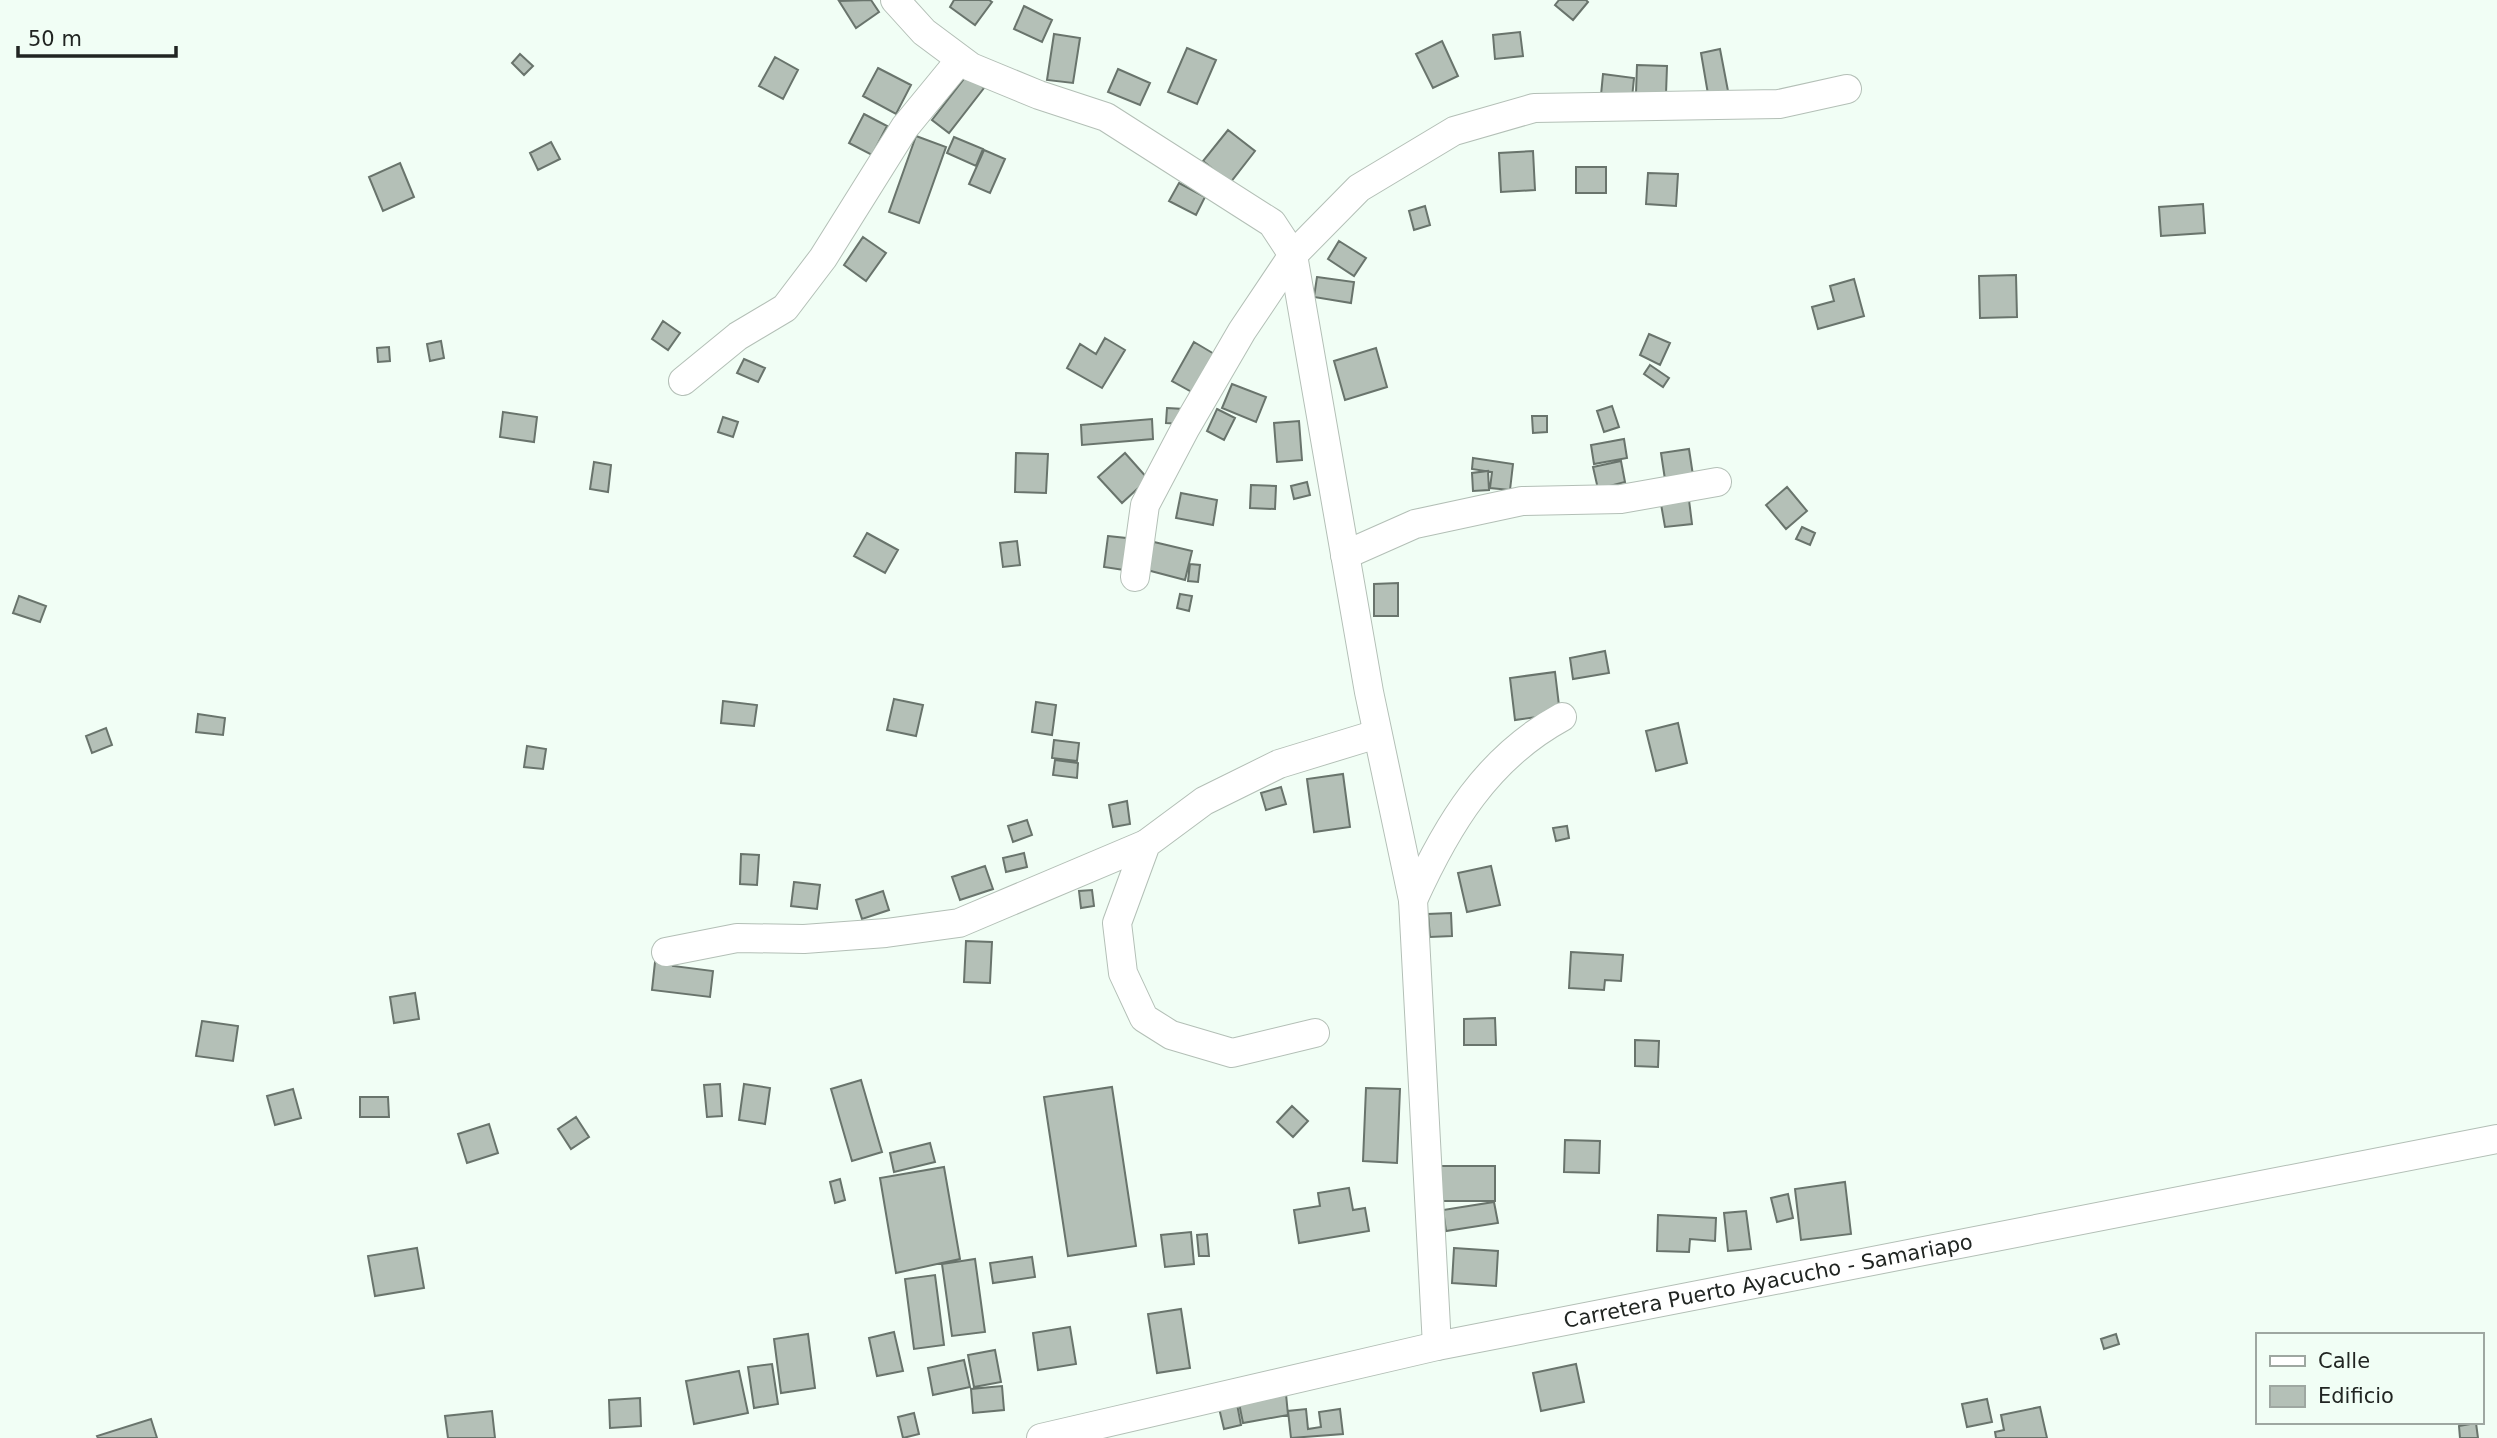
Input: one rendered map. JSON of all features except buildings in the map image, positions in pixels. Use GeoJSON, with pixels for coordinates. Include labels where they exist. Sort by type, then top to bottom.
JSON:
{"type":"FeatureCollection","features":[{"type":"Feature","properties":{"kind":"street"},"geometry":{"type":"LineString","coordinates":[[895,0],[924,32],[971,67],[1039,95],[1106,117],[1272,223],[1293,255],[1377,734],[1413,900],[1437,1346]]}},
{"type":"Feature","properties":{"kind":"street"},"geometry":{"type":"LineString","coordinates":[[683,382],[738,336],[785,308],[823,258],[905,127],[960,60]]}},
{"type":"Feature","properties":{"kind":"street"},"geometry":{"type":"LineString","coordinates":[[1135,577],[1145,505],[1242,331],[1293,255],[1359,188],[1454,131],[1534,108],[1779,104],[1847,89]]}},
{"type":"Feature","properties":{"kind":"street"},"geometry":{"type":"LineString","coordinates":[[1345,555],[1415,524],[1521,501],[1621,499],[1717,482]]}},
{"type":"Feature","properties":{"kind":"street"},"geometry":{"type":"LineString","coordinates":[[1413,900],[1438,846],[1480,784],[1529,735],[1562,717]]}},
{"type":"Feature","properties":{"kind":"street"},"geometry":{"type":"LineString","coordinates":[[666,952],[737,938],[804,939],[886,933],[959,923],[1146,844],[1204,801],[1279,764],[1377,734]]}},
{"type":"Feature","properties":{"kind":"street"},"geometry":{"type":"LineString","coordinates":[[1146,844],[1117,923],[1123,973],[1144,1018],[1171,1035],[1232,1054],[1315,1033]]}},
{"type":"Feature","properties":{"kind":"street","name":"Carretera Puerto Ayacucho - Samariapo"},"geometry":{"type":"LineString","coordinates":[[1041,1438],[1437,1346],[2497,1139]]}}]}
